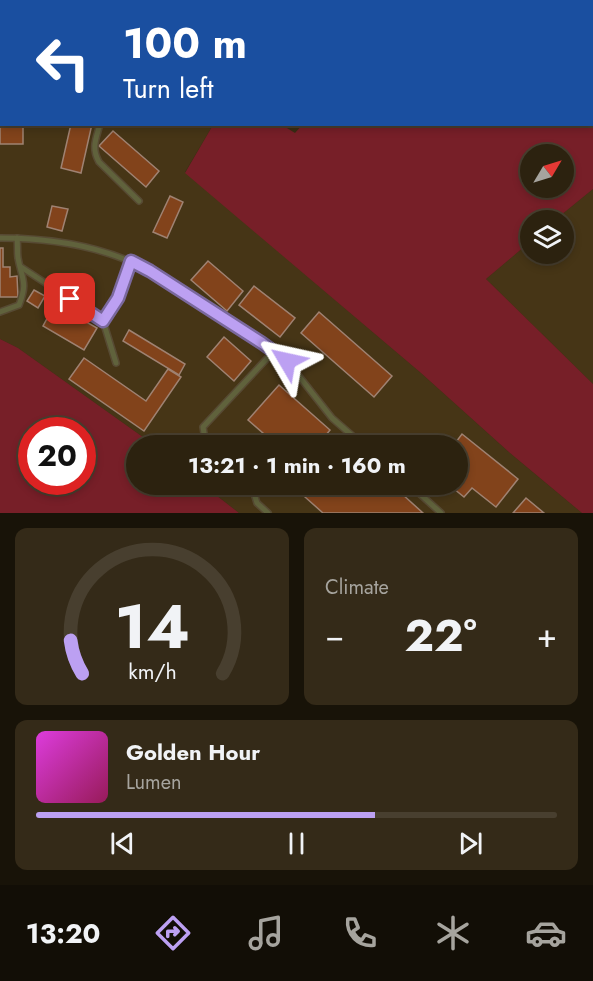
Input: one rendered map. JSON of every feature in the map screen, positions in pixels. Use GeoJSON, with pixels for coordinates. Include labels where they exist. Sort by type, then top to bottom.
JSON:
{"type":"FeatureCollection","features":[{"type":"Feature","properties":{"kind":"lane"},"geometry":{"type":"LineString","coordinates":[[99,126],[93,146],[99,162],[139,201]]}},
{"type":"Feature","properties":{"kind":"lane"},"geometry":{"type":"LineString","coordinates":[[0,238],[90,247],[131,261],[150,271],[287,361],[332,418],[351,435]]}},
{"type":"Feature","properties":{"kind":"lane"},"geometry":{"type":"LineString","coordinates":[[0,312],[19,305],[24,293],[24,277],[18,257],[17,238]]}},
{"type":"Feature","properties":{"kind":"lane"},"geometry":{"type":"LineString","coordinates":[[103,321],[118,298],[131,261]]}},
{"type":"Feature","properties":{"kind":"lane"},"geometry":{"type":"LineString","coordinates":[[21,267],[103,321],[116,363]]}},
{"type":"Feature","properties":{"kind":"lane"},"geometry":{"type":"LineString","coordinates":[[204,435],[203,427],[274,351]]}},
{"type":"Feature","properties":{"kind":"lane"},"geometry":{"type":"LineString","coordinates":[[255,495],[257,503],[268,513]]}},
{"type":"Feature","properties":{"kind":"lane"},"geometry":{"type":"LineString","coordinates":[[421,495],[441,513]]}},
{"type":"Feature","properties":{"kind":"shaded area"},"geometry":{"type":"Polygon","coordinates":[[[0,126],[212,126],[185,172],[582,513],[239,513],[216,495],[468,495],[468,435],[140,435],[18,348],[0,339],[0,126]]]}},
{"type":"Feature","properties":{"kind":"shaded area"},"geometry":{"type":"Polygon","coordinates":[[[212,126],[284,126],[295,133],[301,126],[593,126],[593,189],[567,210],[520,210],[520,250],[486,279],[593,384],[593,513],[582,513],[510,453],[421,373],[185,173],[212,126]]]}},
{"type":"Feature","properties":{"kind":"shaded area"},"geometry":{"type":"Polygon","coordinates":[[[593,189],[593,384],[486,279],[520,250],[520,264],[574,264],[574,210],[567,210],[593,189]]]}},
{"type":"Feature","properties":{"kind":"shaded area"},"geometry":{"type":"Polygon","coordinates":[[[0,339],[18,348],[140,435],[126,435],[126,495],[216,495],[239,513],[0,513],[0,339]]]}},
{"type":"Feature","properties":{"kind":"building"},"geometry":{"type":"Polygon","coordinates":[[[0,126],[23,126],[23,144],[0,144],[0,126]]]}},
{"type":"Feature","properties":{"kind":"building"},"geometry":{"type":"Polygon","coordinates":[[[71,126],[92,126],[81,173],[61,168],[71,126]]]}},
{"type":"Feature","properties":{"kind":"building"},"geometry":{"type":"Polygon","coordinates":[[[113,131],[159,171],[146,187],[99,146],[113,131]]]}},
{"type":"Feature","properties":{"kind":"building"},"geometry":{"type":"Polygon","coordinates":[[[170,196],[183,202],[167,238],[153,232],[170,196]]]}},
{"type":"Feature","properties":{"kind":"building"},"geometry":{"type":"Polygon","coordinates":[[[52,206],[68,209],[62,231],[47,227],[52,206]]]}},
{"type":"Feature","properties":{"kind":"building"},"geometry":{"type":"Polygon","coordinates":[[[0,248],[3,248],[3,267],[10,267],[10,277],[17,276],[18,297],[0,297],[0,248]]]}},
{"type":"Feature","properties":{"kind":"building"},"geometry":{"type":"Polygon","coordinates":[[[208,261],[243,291],[227,311],[191,280],[208,261]]]}},
{"type":"Feature","properties":{"kind":"building"},"geometry":{"type":"Polygon","coordinates":[[[254,286],[295,318],[280,337],[239,305],[254,286]]]}},
{"type":"Feature","properties":{"kind":"building"},"geometry":{"type":"Polygon","coordinates":[[[34,290],[45,296],[38,308],[27,301],[34,290]]]}},
{"type":"Feature","properties":{"kind":"building"},"geometry":{"type":"Polygon","coordinates":[[[55,304],[97,328],[84,350],[43,326],[55,304]]]}},
{"type":"Feature","properties":{"kind":"building"},"geometry":{"type":"Polygon","coordinates":[[[319,312],[392,376],[374,397],[301,333],[319,312]]]}},
{"type":"Feature","properties":{"kind":"building"},"geometry":{"type":"Polygon","coordinates":[[[129,330],[185,364],[179,375],[123,341],[129,330]]]}},
{"type":"Feature","properties":{"kind":"building"},"geometry":{"type":"Polygon","coordinates":[[[224,337],[251,361],[234,381],[207,357],[224,337]]]}},
{"type":"Feature","properties":{"kind":"building"},"geometry":{"type":"Polygon","coordinates":[[[84,358],[146,401],[168,369],[181,377],[144,431],[69,379],[84,358]]]}},
{"type":"Feature","properties":{"kind":"building"},"geometry":{"type":"Polygon","coordinates":[[[279,385],[330,430],[326,435],[265,435],[248,420],[279,385]]]}},
{"type":"Feature","properties":{"kind":"building"},"geometry":{"type":"Polygon","coordinates":[[[468,439],[518,479],[496,507],[472,488],[468,492],[468,439]]]}},
{"type":"Feature","properties":{"kind":"building"},"geometry":{"type":"Polygon","coordinates":[[[307,495],[403,495],[423,513],[323,513],[305,497],[307,495]]]}},
{"type":"Feature","properties":{"kind":"building"},"geometry":{"type":"Polygon","coordinates":[[[526,498],[544,513],[513,513],[526,498]]]}},
{"type":"Feature","properties":{"kind":"route"},"geometry":{"type":"LineString","coordinates":[[70,299],[103,321],[118,298],[131,261],[150,271],[287,361]]}}]}
